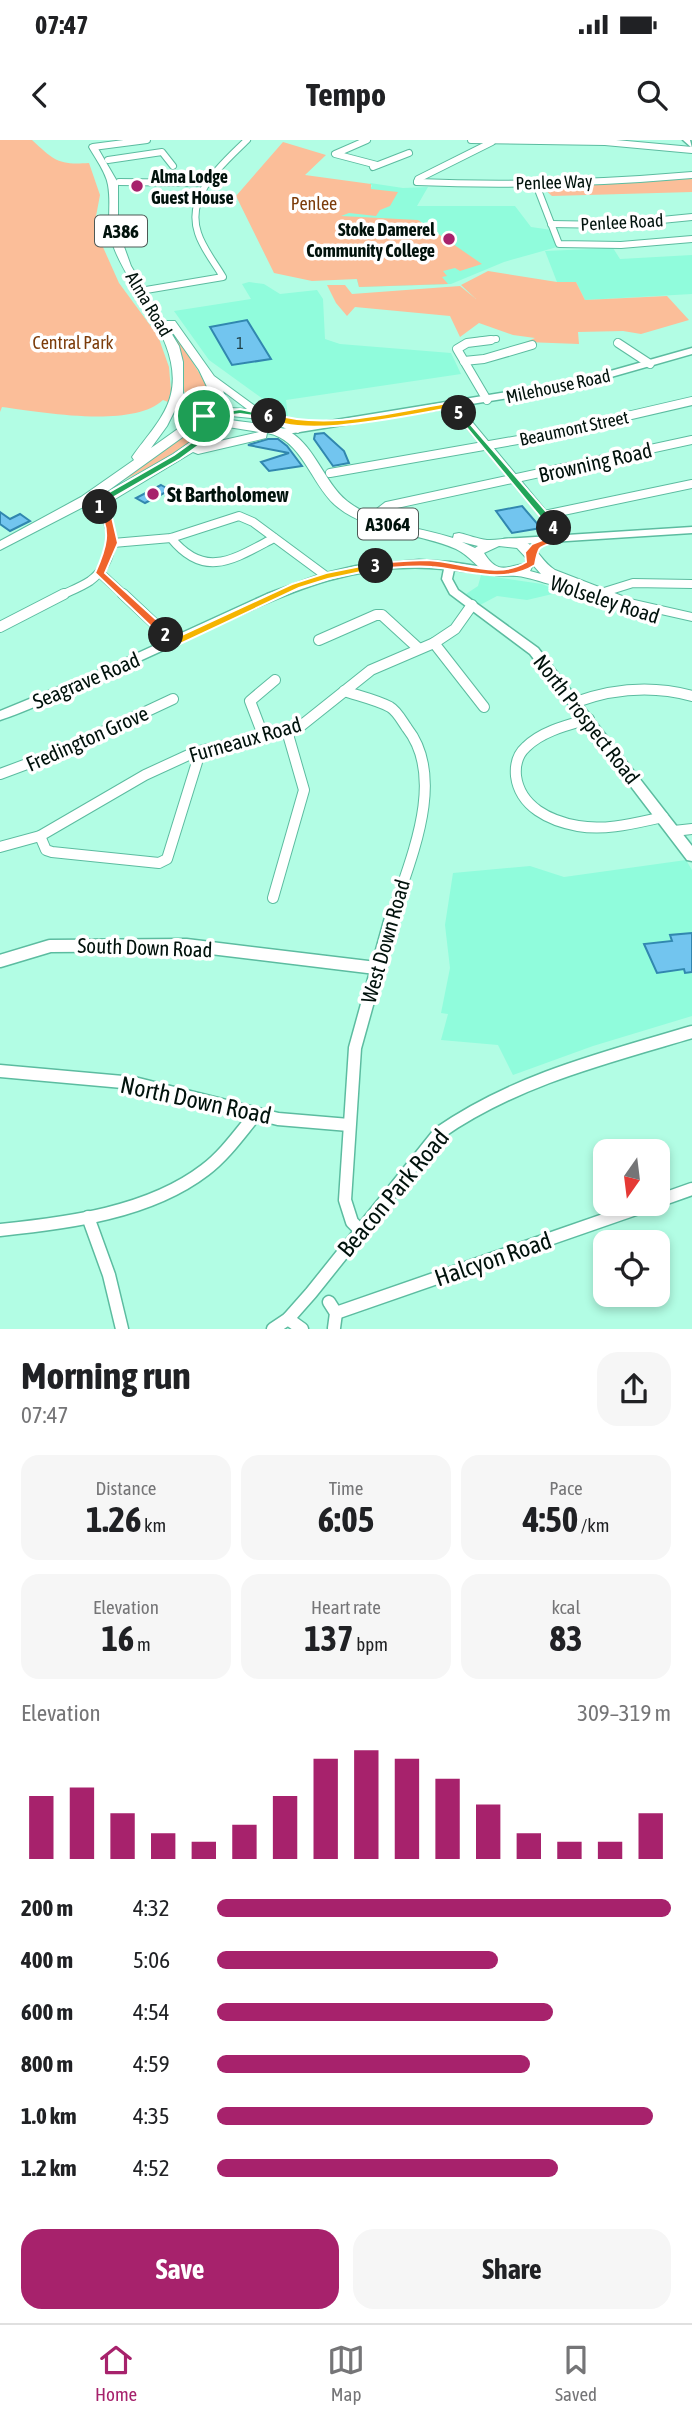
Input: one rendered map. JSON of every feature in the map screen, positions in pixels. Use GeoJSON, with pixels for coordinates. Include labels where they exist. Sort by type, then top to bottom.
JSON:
{"type":"FeatureCollection","features":[{"type":"Feature","properties":{"kind":"main road","name":"Alma Road"},"geometry":{"type":"LineString","coordinates":[[89,144],[108,159],[119,182],[121,229],[146,290],[204,370],[230,393],[263,414]]}},
{"type":"Feature","properties":{"kind":"main road","name":"Alma Road"},"geometry":{"type":"LineString","coordinates":[[89,144],[113,183],[113,230],[126,266],[173,346],[177,362],[177,394]]}},
{"type":"Feature","properties":{"kind":"main road","name":"Milehouse Road"},"geometry":{"type":"LineString","coordinates":[[289,431],[576,384],[692,351]]}},
{"type":"Feature","properties":{"kind":"main road","name":"Alma Road"},"geometry":{"type":"LineString","coordinates":[[204,370],[224,418]]}},
{"type":"Feature","properties":{"kind":"main road"},"geometry":{"type":"LineString","coordinates":[[177,394],[192,409],[204,416],[289,431]]}},
{"type":"Feature","properties":{"kind":"main road","name":"A386"},"geometry":{"type":"LineString","coordinates":[[121,476],[161,426],[177,394]]}},
{"type":"Feature","properties":{"kind":"main road"},"geometry":{"type":"LineString","coordinates":[[0,554],[177,457],[224,418],[263,414],[289,431]]}},
{"type":"Feature","properties":{"kind":"main road","name":"A386"},"geometry":{"type":"LineString","coordinates":[[0,546],[86,500],[204,416]]}},
{"type":"Feature","properties":{"kind":"main road","name":"Milehouse Road"},"geometry":{"type":"LineString","coordinates":[[289,431],[338,423]]}},
{"type":"Feature","properties":{"kind":"main road"},"geometry":{"type":"LineString","coordinates":[[177,457],[233,440],[289,431]]}},
{"type":"Feature","properties":{"kind":"main road","name":"A3064"},"geometry":{"type":"LineString","coordinates":[[289,431],[330,473],[351,501],[378,513],[489,544]]}},
{"type":"Feature","properties":{"kind":"main road","name":"A3064"},"geometry":{"type":"LineString","coordinates":[[289,431],[303,448],[331,494],[353,511],[458,544],[480,558]]}},
{"type":"Feature","properties":{"kind":"main road"},"geometry":{"type":"LineString","coordinates":[[504,541],[517,544],[531,555],[531,563],[518,572],[499,572],[484,565],[480,558],[482,549],[489,544],[504,541]]}},
{"type":"Feature","properties":{"kind":"main road","name":"Wolseley Road"},"geometry":{"type":"LineString","coordinates":[[531,555],[540,569],[601,593],[661,612],[692,617]]}},
{"type":"Feature","properties":{"kind":"main road","name":"Wolseley Road"},"geometry":{"type":"LineString","coordinates":[[518,572],[551,581],[635,612],[692,624]]}},
{"type":"Feature","properties":{"kind":"street"},"geometry":{"type":"LineString","coordinates":[[89,144],[107,146],[147,140]]}},
{"type":"Feature","properties":{"kind":"street"},"geometry":{"type":"LineString","coordinates":[[146,290],[223,277],[197,230],[195,207],[206,183],[247,140]]}},
{"type":"Feature","properties":{"kind":"street"},"geometry":{"type":"LineString","coordinates":[[367,140],[335,154],[377,165],[409,153]]}},
{"type":"Feature","properties":{"kind":"street"},"geometry":{"type":"LineString","coordinates":[[471,140],[605,142],[692,148]]}},
{"type":"Feature","properties":{"kind":"street"},"geometry":{"type":"LineString","coordinates":[[686,140],[692,148]]}},
{"type":"Feature","properties":{"kind":"street","name":"Penlee Way"},"geometry":{"type":"LineString","coordinates":[[496,141],[416,182],[481,185],[623,181],[692,175]]}},
{"type":"Feature","properties":{"kind":"street"},"geometry":{"type":"LineString","coordinates":[[108,159],[162,152],[173,166]]}},
{"type":"Feature","properties":{"kind":"street"},"geometry":{"type":"LineString","coordinates":[[119,182],[206,183]]}},
{"type":"Feature","properties":{"kind":"street"},"geometry":{"type":"LineString","coordinates":[[535,182],[557,242],[565,246],[692,239]]}},
{"type":"Feature","properties":{"kind":"street","name":"Penlee Road"},"geometry":{"type":"LineString","coordinates":[[551,224],[611,225],[692,218]]}},
{"type":"Feature","properties":{"kind":"street"},"geometry":{"type":"LineString","coordinates":[[487,400],[457,349],[467,343],[496,339]]}},
{"type":"Feature","properties":{"kind":"street"},"geometry":{"type":"LineString","coordinates":[[618,343],[650,363]]}},
{"type":"Feature","properties":{"kind":"street"},"geometry":{"type":"LineString","coordinates":[[464,361],[484,359],[532,345]]}},
{"type":"Feature","properties":{"kind":"street","name":"Beaumont Street"},"geometry":{"type":"LineString","coordinates":[[330,473],[541,436],[692,401]]}},
{"type":"Feature","properties":{"kind":"street"},"geometry":{"type":"LineString","coordinates":[[453,405],[555,528],[554,538],[531,555]]}},
{"type":"Feature","properties":{"kind":"street","name":"Browning Road"},"geometry":{"type":"LineString","coordinates":[[378,513],[387,506],[692,440]]}},
{"type":"Feature","properties":{"kind":"street"},"geometry":{"type":"LineString","coordinates":[[544,516],[692,484]]}},
{"type":"Feature","properties":{"kind":"street"},"geometry":{"type":"LineString","coordinates":[[0,627],[90,581],[100,573],[113,543],[106,513],[95,504]]}},
{"type":"Feature","properties":{"kind":"street"},"geometry":{"type":"LineString","coordinates":[[113,543],[171,538],[239,516],[253,522],[326,576]]}},
{"type":"Feature","properties":{"kind":"street"},"geometry":{"type":"LineString","coordinates":[[504,541],[692,530]]}},
{"type":"Feature","properties":{"kind":"street"},"geometry":{"type":"LineString","coordinates":[[171,538],[197,563],[209,566],[274,538]]}},
{"type":"Feature","properties":{"kind":"street"},"geometry":{"type":"LineString","coordinates":[[450,565],[480,558]]}},
{"type":"Feature","properties":{"kind":"street","name":"Seagrave Road"},"geometry":{"type":"LineString","coordinates":[[0,716],[174,642],[271,596],[326,576],[391,565],[450,565]]}},
{"type":"Feature","properties":{"kind":"street"},"geometry":{"type":"LineString","coordinates":[[450,565],[499,572]]}},
{"type":"Feature","properties":{"kind":"street","name":"North Prospect Road"},"geometry":{"type":"LineString","coordinates":[[450,565],[447,579],[450,587],[534,650],[692,856]]}},
{"type":"Feature","properties":{"kind":"street"},"geometry":{"type":"LineString","coordinates":[[100,573],[174,642]]}},
{"type":"Feature","properties":{"kind":"street"},"geometry":{"type":"LineString","coordinates":[[601,593],[609,588],[627,586],[692,583]]}},
{"type":"Feature","properties":{"kind":"street","name":"Furneaux Road"},"geometry":{"type":"LineString","coordinates":[[0,847],[40,836],[145,775],[195,752],[287,731],[317,716],[371,670],[434,643],[455,629],[472,605]]}},
{"type":"Feature","properties":{"kind":"street"},"geometry":{"type":"LineString","coordinates":[[319,640],[376,615],[382,615],[418,648]]}},
{"type":"Feature","properties":{"kind":"street"},"geometry":{"type":"LineString","coordinates":[[434,643],[484,707]]}},
{"type":"Feature","properties":{"kind":"street"},"geometry":{"type":"LineString","coordinates":[[264,735],[250,701],[274,685]]}},
{"type":"Feature","properties":{"kind":"street"},"geometry":{"type":"LineString","coordinates":[[576,702],[600,693],[637,687],[676,691],[692,696]]}},
{"type":"Feature","properties":{"kind":"street","name":"West Down Road"},"geometry":{"type":"LineString","coordinates":[[344,691],[392,708],[416,739],[426,782],[422,816],[355,1048],[345,1200],[352,1222],[360,1230]]}},
{"type":"Feature","properties":{"kind":"street","name":"Fredington Grove"},"geometry":{"type":"LineString","coordinates":[[0,774],[62,751],[173,699]]}},
{"type":"Feature","properties":{"kind":"street"},"geometry":{"type":"LineString","coordinates":[[589,719],[537,738],[519,755],[516,779],[527,803],[567,824],[590,827],[614,826],[663,817]]}},
{"type":"Feature","properties":{"kind":"street"},"geometry":{"type":"LineString","coordinates":[[273,898],[304,790],[287,731]]}},
{"type":"Feature","properties":{"kind":"street"},"geometry":{"type":"LineString","coordinates":[[40,836],[46,850],[52,852],[159,863],[167,859],[198,759],[195,752]]}},
{"type":"Feature","properties":{"kind":"street"},"geometry":{"type":"LineString","coordinates":[[674,831],[692,829]]}},
{"type":"Feature","properties":{"kind":"street","name":"South Down Road"},"geometry":{"type":"LineString","coordinates":[[0,961],[50,946],[186,945],[376,968]]}},
{"type":"Feature","properties":{"kind":"street","name":"Beacon Park Road"},"geometry":{"type":"LineString","coordinates":[[272,1329],[288,1319],[439,1133],[461,1116],[502,1096],[607,1055],[692,1032]]}},
{"type":"Feature","properties":{"kind":"street","name":"North Down Road"},"geometry":{"type":"LineString","coordinates":[[0,1072],[134,1083],[286,1120],[349,1125]]}},
{"type":"Feature","properties":{"kind":"street"},"geometry":{"type":"LineString","coordinates":[[0,1230],[51,1226],[180,1187],[206,1170],[256,1114]]}},
{"type":"Feature","properties":{"kind":"street"},"geometry":{"type":"LineString","coordinates":[[670,1197],[692,1189]]}},
{"type":"Feature","properties":{"kind":"street","name":"Halcyon Road"},"geometry":{"type":"LineString","coordinates":[[333,1314],[615,1216]]}},
{"type":"Feature","properties":{"kind":"street"},"geometry":{"type":"LineString","coordinates":[[88,1217],[109,1275],[122,1329]]}},
{"type":"Feature","properties":{"kind":"street"},"geometry":{"type":"LineString","coordinates":[[288,1319],[302,1329]]}},
{"type":"Feature","properties":{"kind":"shaded area","name":"Stoke Damerel Community College"},"geometry":{"type":"Polygon","coordinates":[[[370,183],[403,188],[428,187],[417,206],[515,206],[531,227],[552,230],[557,247],[504,262],[451,284],[359,287],[338,216],[364,199],[372,186],[370,183]]]}},
{"type":"Feature","properties":{"kind":"shaded area"},"geometry":{"type":"Polygon","coordinates":[[[613,248],[620,259],[692,255],[692,294],[585,300],[576,282],[557,282],[545,251],[613,248]]]}},
{"type":"Feature","properties":{"kind":"shaded area"},"geometry":{"type":"Polygon","coordinates":[[[242,284],[264,284],[280,294],[317,290],[323,299],[325,339],[340,344],[451,353],[461,374],[286,400],[288,417],[209,360],[174,311],[251,299],[242,284]]]}},
{"type":"Feature","properties":{"kind":"shaded area"},"geometry":{"type":"Polygon","coordinates":[[[481,575],[542,584],[561,592],[527,600],[497,596],[480,605],[466,594],[478,586],[481,575]]]}},
{"type":"Feature","properties":{"kind":"shaded area"},"geometry":{"type":"Polygon","coordinates":[[[686,860],[692,870],[692,1016],[593,1046],[513,1075],[498,1045],[441,1040],[448,1014],[441,1013],[450,968],[445,925],[453,873],[530,866],[564,877],[686,860]]]}},
{"type":"Feature","properties":{"kind":"green space","name":"Central Park"},"geometry":{"type":"Polygon","coordinates":[[[0,140],[32,140],[57,160],[89,163],[100,195],[94,227],[119,283],[158,336],[169,367],[171,391],[168,402],[163,400],[149,409],[109,416],[62,415],[2,407],[0,412],[0,140]]]}},
{"type":"Feature","properties":{"kind":"green space","name":"Penlee"},"geometry":{"type":"Polygon","coordinates":[[[283,142],[326,155],[305,175],[371,184],[371,189],[398,192],[390,206],[380,210],[376,216],[349,213],[341,216],[418,220],[482,264],[460,271],[455,268],[443,271],[447,276],[442,277],[448,284],[359,287],[357,279],[312,281],[274,273],[236,196],[283,142]]]}},
{"type":"Feature","properties":{"kind":"green space"},"geometry":{"type":"Polygon","coordinates":[[[692,179],[692,192],[552,196],[542,187],[548,184],[692,179]]]}},
{"type":"Feature","properties":{"kind":"green space"},"geometry":{"type":"Polygon","coordinates":[[[488,271],[557,282],[576,282],[585,300],[667,296],[689,320],[641,334],[623,331],[578,332],[579,344],[526,342],[535,338],[513,335],[479,323],[460,337],[450,316],[355,307],[347,316],[336,303],[327,285],[345,285],[352,294],[460,286],[476,299],[461,285],[488,271]]]}},
{"type":"Feature","properties":{"kind":"green space"},"geometry":{"type":"Polygon","coordinates":[[[174,335],[220,407],[187,398],[180,352],[174,335]]]}},
{"type":"Feature","properties":{"kind":"green space"},"geometry":{"type":"Polygon","coordinates":[[[200,422],[215,428],[166,459],[116,484],[200,422]]]}},
{"type":"Feature","properties":{"kind":"building"},"geometry":{"type":"Polygon","coordinates":[[[247,320],[271,359],[232,365],[210,327],[247,320]]]}},
{"type":"Feature","properties":{"kind":"building"},"geometry":{"type":"Polygon","coordinates":[[[324,433],[344,451],[349,463],[333,466],[314,439],[315,434],[324,433]]]}},
{"type":"Feature","properties":{"kind":"building"},"geometry":{"type":"Polygon","coordinates":[[[278,439],[287,446],[302,466],[269,471],[261,462],[289,453],[248,445],[278,439]]]}},
{"type":"Feature","properties":{"kind":"building","name":"St Bartholomew"},"geometry":{"type":"Polygon","coordinates":[[[161,485],[170,490],[145,503],[136,498],[161,485]]]}},
{"type":"Feature","properties":{"kind":"building"},"geometry":{"type":"Polygon","coordinates":[[[522,506],[541,528],[512,533],[496,511],[522,506]]]}},
{"type":"Feature","properties":{"kind":"building"},"geometry":{"type":"Polygon","coordinates":[[[0,512],[10,519],[20,514],[30,521],[10,531],[0,524],[0,512]]]}},
{"type":"Feature","properties":{"kind":"building"},"geometry":{"type":"Polygon","coordinates":[[[692,933],[692,972],[685,973],[684,969],[657,973],[644,944],[672,941],[670,935],[692,933]]]}},
{"type":"Feature","properties":{"kind":"place","name":"Alma Lodge Guest House"},"geometry":{"type":"Point","coordinates":[137,186]}},
{"type":"Feature","properties":{"kind":"place","name":"Stoke Damerel Community College"},"geometry":{"type":"Point","coordinates":[449,239]}},
{"type":"Feature","properties":{"kind":"place","name":"St Bartholomew"},"geometry":{"type":"Point","coordinates":[153,494]}},
{"type":"Feature","properties":{"kind":"route"},"geometry":{"type":"LineString","coordinates":[[453,405],[555,528],[558,538],[551,538],[536,546],[530,552],[531,563],[518,572],[487,572],[419,563],[356,569],[326,576],[271,596],[174,642],[100,573],[113,543],[106,513],[95,504],[177,457],[224,424],[204,416],[240,411],[263,414],[284,422],[338,423],[453,405]]}}]}
